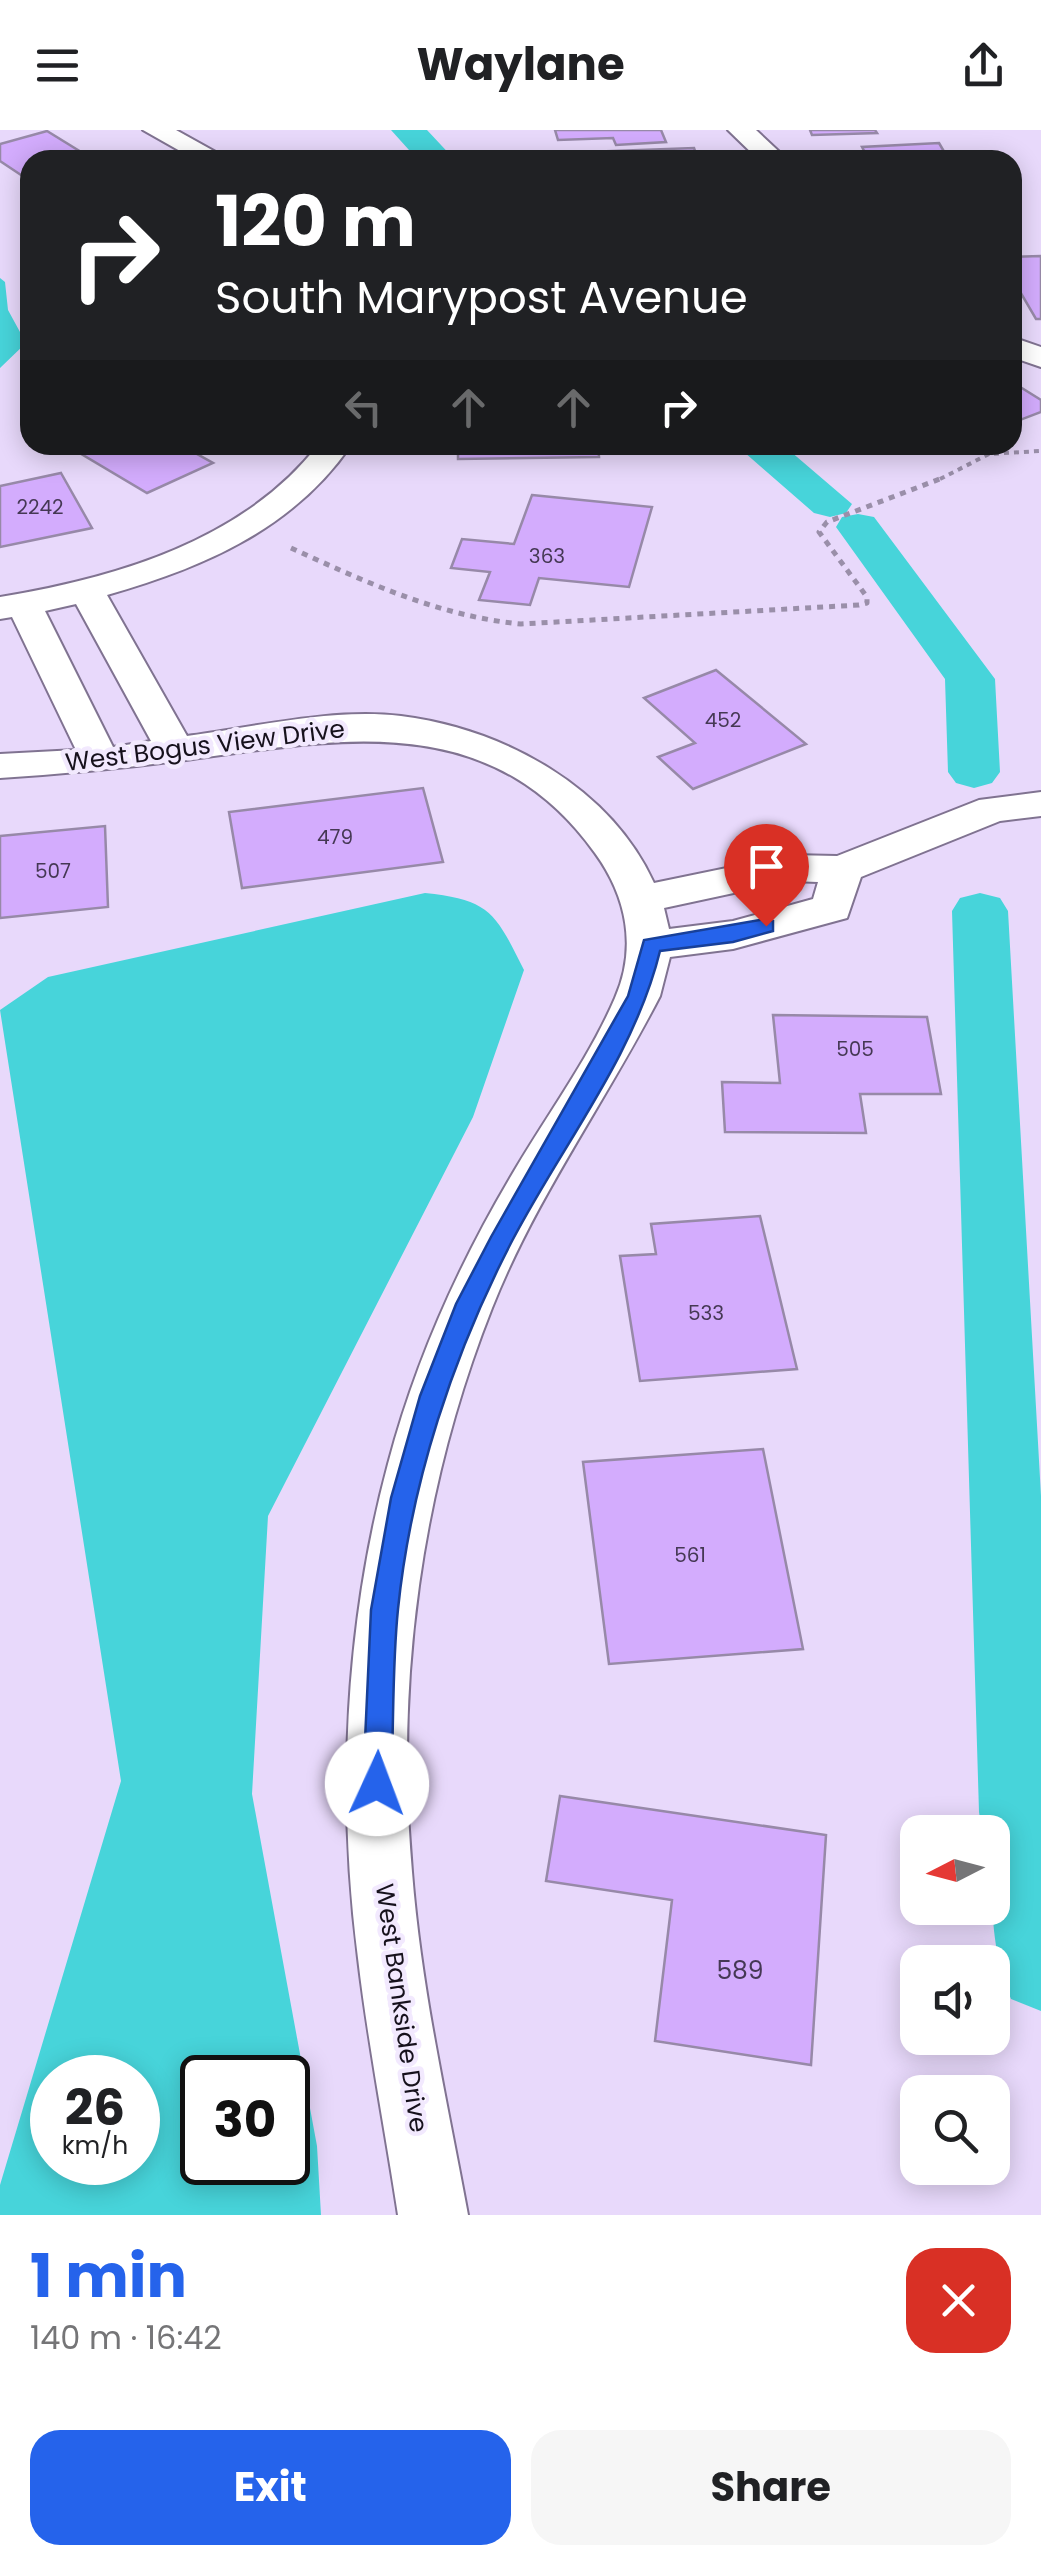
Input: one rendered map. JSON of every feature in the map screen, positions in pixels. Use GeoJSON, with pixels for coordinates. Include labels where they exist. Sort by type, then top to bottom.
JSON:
{"type":"FeatureCollection","features":[{"type":"Feature","properties":{"kind":"street"},"geometry":{"type":"LineString","coordinates":[[156,130],[197,150]]}},
{"type":"Feature","properties":{"kind":"street"},"geometry":{"type":"LineString","coordinates":[[741,130],[764,150]]}},
{"type":"Feature","properties":{"kind":"street"},"geometry":{"type":"LineString","coordinates":[[100,760],[12,607],[86,590],[198,552],[294,494],[327,455]]}},
{"type":"Feature","properties":{"kind":"street"},"geometry":{"type":"LineString","coordinates":[[86,590],[175,750]]}},
{"type":"Feature","properties":{"kind":"street","name":"West Bogus View Drive"},"geometry":{"type":"LineString","coordinates":[[0,766],[100,760],[338,727],[402,728],[466,745],[537,774],[599,830],[627,868],[646,922]]}},
{"type":"Feature","properties":{"kind":"street"},"geometry":{"type":"LineString","coordinates":[[646,922],[790,868],[842,869],[993,809],[1041,804]]}},
{"type":"Feature","properties":{"kind":"street","name":"West Bankside Drive"},"geometry":{"type":"LineString","coordinates":[[433,2215],[389,1951],[377,1784],[384,1610],[397,1535],[432,1396],[468,1304],[502,1237],[613,1047],[638,996],[646,922]]}},
{"type":"Feature","properties":{"kind":"path"},"geometry":{"type":"LineString","coordinates":[[288,547],[440,613],[479,622],[522,624],[859,605],[866,602],[866,597],[822,543],[819,532],[826,522],[922,489],[987,455]]}},
{"type":"Feature","properties":{"kind":"shaded area"},"geometry":{"type":"Polygon","coordinates":[[[0,278],[5,282],[8,310],[20,332],[20,349],[0,368],[0,278]]]}},
{"type":"Feature","properties":{"kind":"shaded area"},"geometry":{"type":"Polygon","coordinates":[[[425,893],[464,900],[488,912],[524,970],[473,1117],[268,1516],[252,1794],[300,2055],[180,2055],[180,2185],[310,2185],[310,2108],[317,2146],[321,2215],[0,2215],[0,2185],[30,2085],[30,2185],[160,2185],[160,2055],[39,2055],[121,1781],[0,1010],[48,977],[425,893]]]}},
{"type":"Feature","properties":{"kind":"building"},"geometry":{"type":"Polygon","coordinates":[[[555,130],[661,130],[666,142],[616,145],[613,138],[558,140],[555,130]]]}},
{"type":"Feature","properties":{"kind":"building"},"geometry":{"type":"Polygon","coordinates":[[[810,130],[875,130],[877,133],[812,135],[810,130]]]}},
{"type":"Feature","properties":{"kind":"building"},"geometry":{"type":"Polygon","coordinates":[[[47,131],[78,150],[20,150],[20,174],[0,161],[0,144],[47,131]]]}},
{"type":"Feature","properties":{"kind":"building"},"geometry":{"type":"Polygon","coordinates":[[[939,143],[943,150],[864,150],[862,147],[939,143]]]}},
{"type":"Feature","properties":{"kind":"building"},"geometry":{"type":"Polygon","coordinates":[[[1041,256],[1041,319],[1036,319],[1022,295],[1022,257],[1041,256]]]}},
{"type":"Feature","properties":{"kind":"building"},"geometry":{"type":"Polygon","coordinates":[[[1022,388],[1041,400],[1041,412],[1022,419],[1022,388]]]}},
{"type":"Feature","properties":{"kind":"building"},"geometry":{"type":"Polygon","coordinates":[[[83,455],[199,455],[213,463],[147,493],[83,455]]]}},
{"type":"Feature","properties":{"kind":"building"},"geometry":{"type":"Polygon","coordinates":[[[458,455],[599,457],[458,459],[458,455]]]}},
{"type":"Feature","properties":{"kind":"building"},"geometry":{"type":"Polygon","coordinates":[[[61,473],[92,528],[0,547],[0,486],[61,473]]]}},
{"type":"Feature","properties":{"kind":"building"},"geometry":{"type":"Polygon","coordinates":[[[532,495],[652,507],[629,587],[539,578],[530,605],[479,600],[490,572],[451,568],[462,539],[514,544],[532,495]]]}},
{"type":"Feature","properties":{"kind":"building"},"geometry":{"type":"Polygon","coordinates":[[[716,670],[806,744],[693,789],[658,757],[695,743],[644,698],[716,670]]]}},
{"type":"Feature","properties":{"kind":"building"},"geometry":{"type":"Polygon","coordinates":[[[423,788],[443,862],[242,888],[229,812],[423,788]]]}},
{"type":"Feature","properties":{"kind":"building"},"geometry":{"type":"Polygon","coordinates":[[[105,826],[108,907],[0,918],[0,836],[105,826]]]}},
{"type":"Feature","properties":{"kind":"building"},"geometry":{"type":"Polygon","coordinates":[[[773,1015],[927,1017],[941,1094],[860,1094],[866,1133],[725,1132],[722,1082],[780,1083],[773,1015]]]}},
{"type":"Feature","properties":{"kind":"building"},"geometry":{"type":"Polygon","coordinates":[[[760,1216],[797,1369],[640,1381],[620,1256],[656,1254],[651,1224],[760,1216]]]}},
{"type":"Feature","properties":{"kind":"building"},"geometry":{"type":"Polygon","coordinates":[[[763,1449],[803,1649],[609,1664],[583,1462],[763,1449]]]}},
{"type":"Feature","properties":{"kind":"building"},"geometry":{"type":"Polygon","coordinates":[[[560,1796],[826,1835],[811,2065],[655,2041],[672,1900],[546,1881],[560,1796]]]}},
{"type":"Feature","properties":{"kind":"waterway"},"geometry":{"type":"LineString","coordinates":[[408,130],[428,150]]}},
{"type":"Feature","properties":{"kind":"waterway"},"geometry":{"type":"LineString","coordinates":[[769,455],[830,504]]}},
{"type":"Feature","properties":{"kind":"waterway"},"geometry":{"type":"LineString","coordinates":[[858,527],[970,679],[974,772]]}},
{"type":"Feature","properties":{"kind":"waterway"},"geometry":{"type":"LineString","coordinates":[[980,911],[1019,1812],[1041,1970]]}},
{"type":"Feature","properties":{"kind":"route"},"geometry":{"type":"LineString","coordinates":[[377,1784],[384,1610],[404,1498],[432,1396],[468,1304],[502,1237],[613,1047],[638,996],[651,945],[733,935],[766,926]]}}]}
